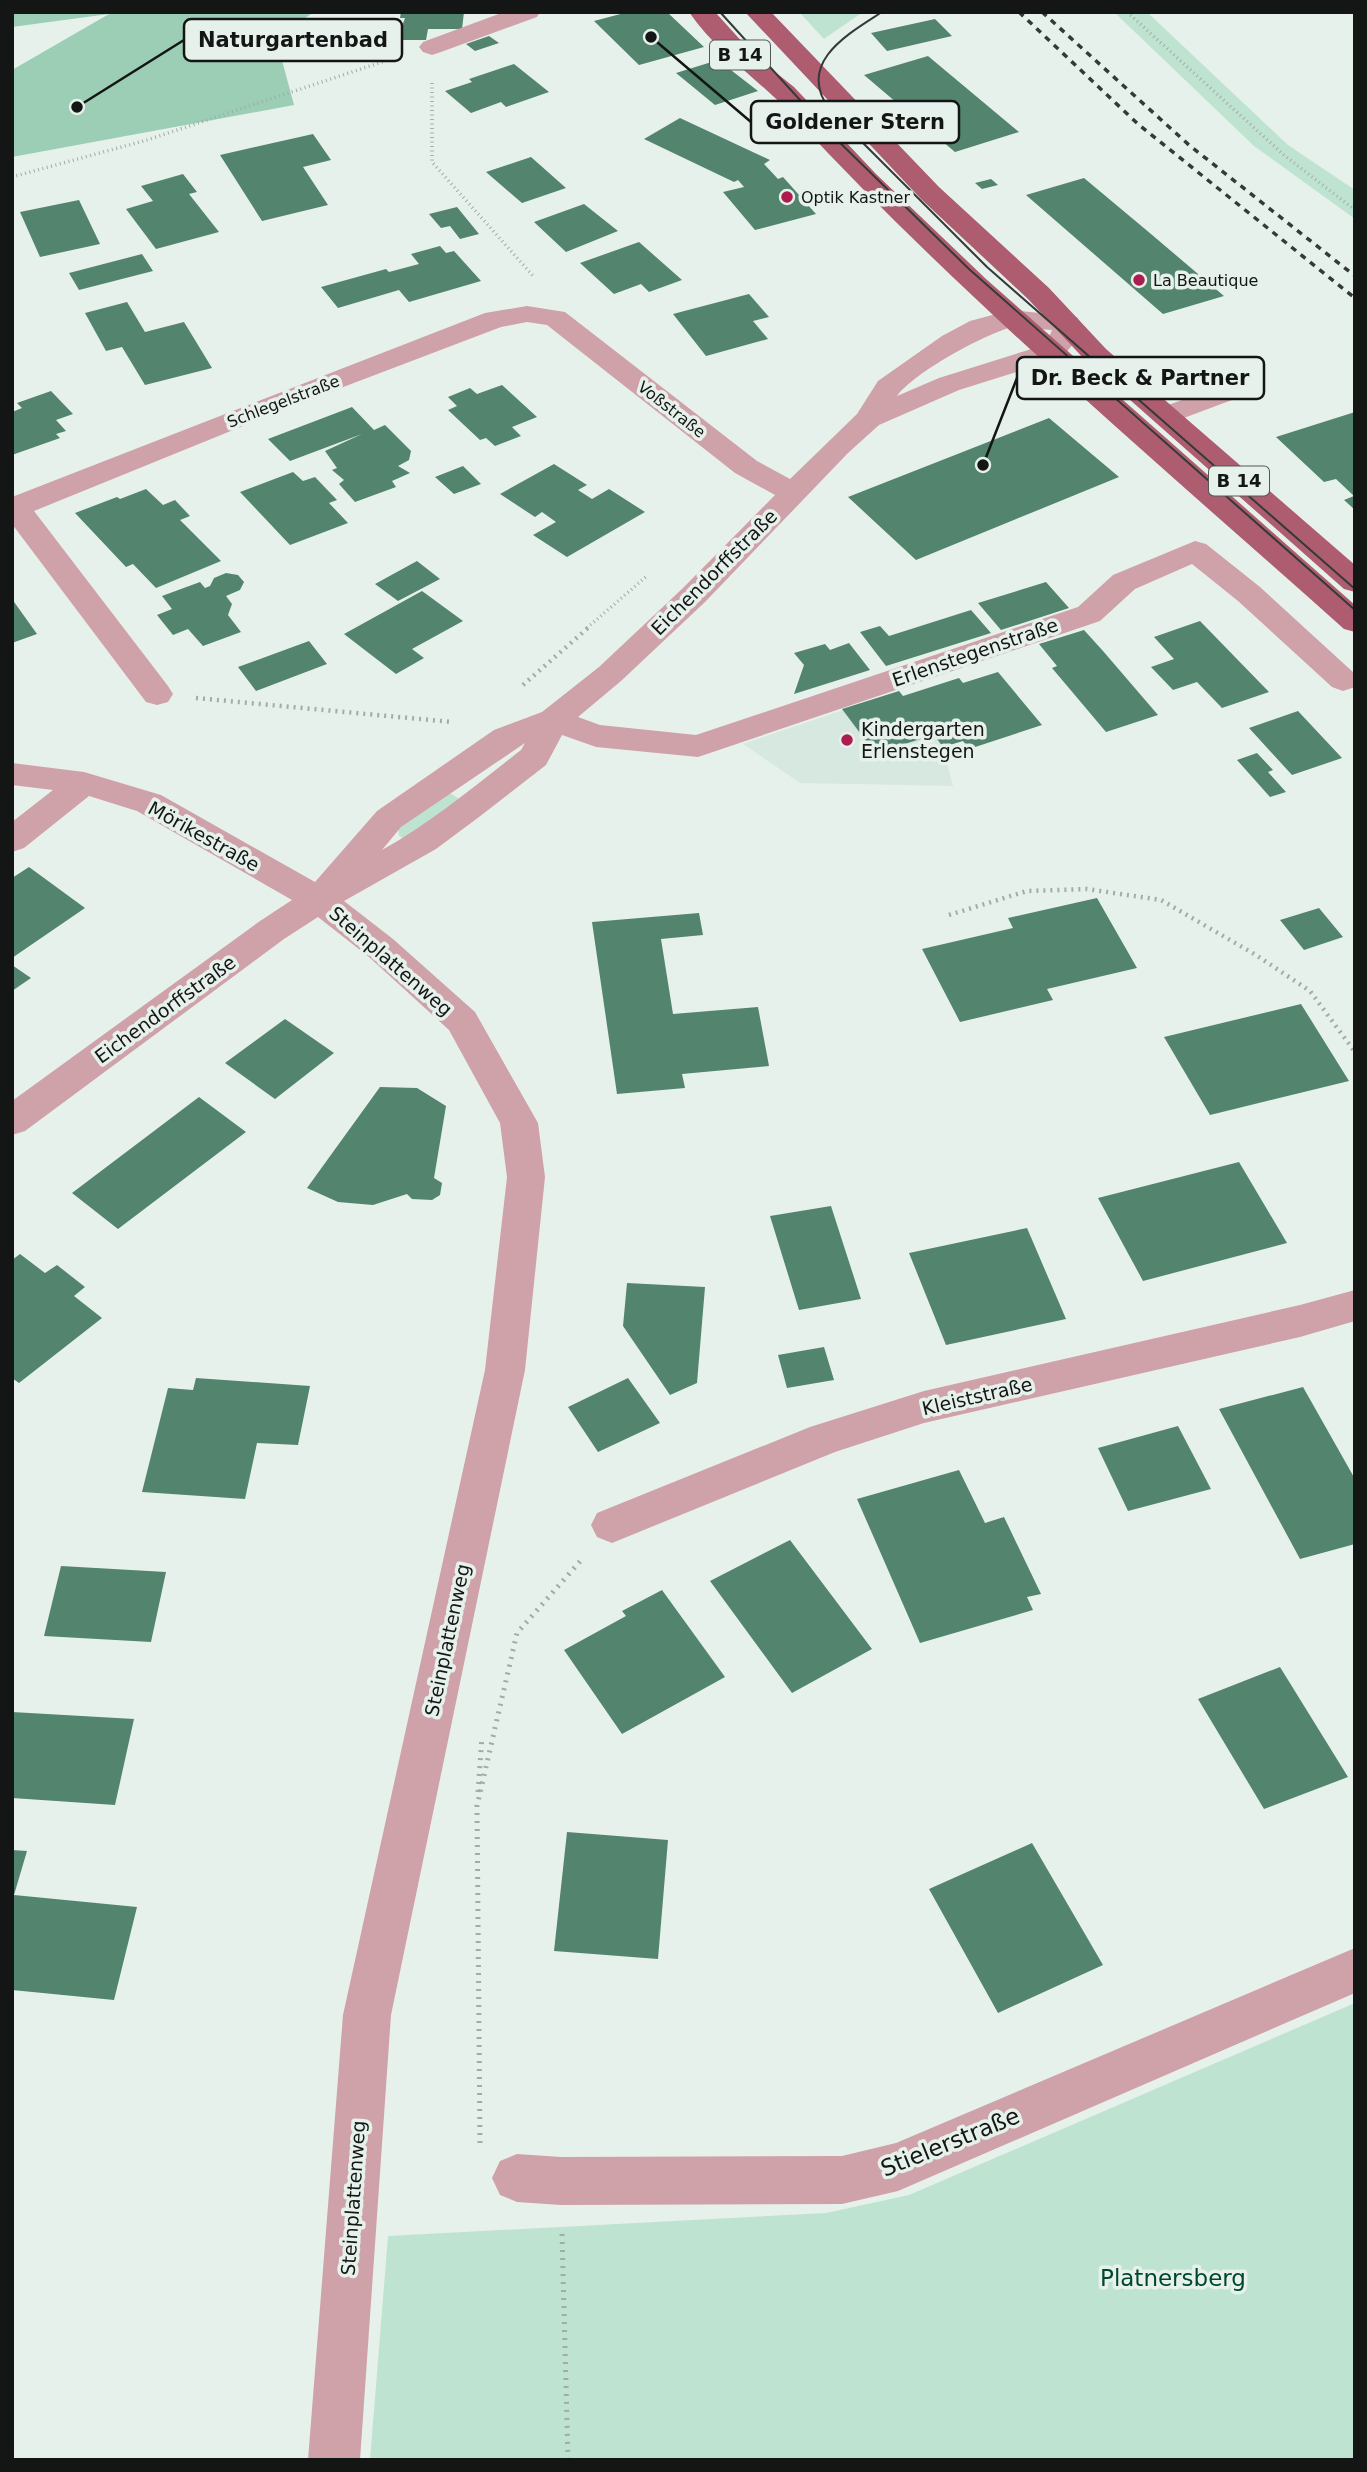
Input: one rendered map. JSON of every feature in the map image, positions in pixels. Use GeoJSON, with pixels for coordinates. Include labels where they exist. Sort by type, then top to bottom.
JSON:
{"type":"FeatureCollection","features":[{"type":"Feature","properties":{"kind":"main road","name":"B 14"},"geometry":{"type":"LineString","coordinates":[[701,12],[746,61],[785,92],[890,203],[1012,318],[1355,622]]}},
{"type":"Feature","properties":{"kind":"main road","name":"B 14"},"geometry":{"type":"LineString","coordinates":[[757,12],[930,193],[1039,294],[1096,355],[1355,582]]}},
{"type":"Feature","properties":{"kind":"main road"},"geometry":{"type":"LineString","coordinates":[[890,203],[930,193]]}},
{"type":"Feature","properties":{"kind":"street"},"geometry":{"type":"LineString","coordinates":[[432,47],[528,12]]}},
{"type":"Feature","properties":{"kind":"street","name":"Schlegelstraße"},"geometry":{"type":"LineString","coordinates":[[157,694],[14,507],[495,319],[527,314],[555,318]]}},
{"type":"Feature","properties":{"kind":"street","name":"Voßstraße"},"geometry":{"type":"LineString","coordinates":[[555,318],[746,467],[794,493]]}},
{"type":"Feature","properties":{"kind":"street"},"geometry":{"type":"LineString","coordinates":[[1012,318],[1067,323],[1066,334],[1051,352]]}},
{"type":"Feature","properties":{"kind":"street","name":"Eichendorffstraße"},"geometry":{"type":"LineString","coordinates":[[12,1121],[207,977],[319,900],[424,841],[534,757],[554,720],[669,620],[869,419],[888,387],[980,327],[1012,318]]}},
{"type":"Feature","properties":{"kind":"street","name":"Eichendorffstraße"},"geometry":{"type":"LineString","coordinates":[[869,419],[958,381],[1051,352]]}},
{"type":"Feature","properties":{"kind":"street"},"geometry":{"type":"LineString","coordinates":[[1165,416],[1222,394]]}},
{"type":"Feature","properties":{"kind":"street","name":"Erlenstegenstraße"},"geometry":{"type":"LineString","coordinates":[[554,720],[596,736],[698,746],[1088,614],[1124,582],[1195,551],[1249,594],[1343,680]]}},
{"type":"Feature","properties":{"kind":"street","name":"Mörikestraße"},"geometry":{"type":"LineString","coordinates":[[12,774],[85,783],[149,803],[319,900]]}},
{"type":"Feature","properties":{"kind":"street"},"geometry":{"type":"LineString","coordinates":[[12,840],[85,783]]}},
{"type":"Feature","properties":{"kind":"street","name":"Steinplattenweg"},"geometry":{"type":"LineString","coordinates":[[319,900],[382,948],[462,1021],[519,1122],[526,1177],[505,1370],[367,2015],[334,2460]]}},
{"type":"Feature","properties":{"kind":"street","name":"Kleiststraße"},"geometry":{"type":"LineString","coordinates":[[612,1525],[824,1439],[924,1407],[1300,1321],[1355,1305]]}},
{"type":"Feature","properties":{"kind":"street","name":"Stielerstraße"},"geometry":{"type":"LineString","coordinates":[[539,2179],[842,2180],[898,2167],[1355,1970]]}},
{"type":"Feature","properties":{"kind":"path"},"geometry":{"type":"LineString","coordinates":[[1128,12],[1285,156],[1355,210]]}},
{"type":"Feature","properties":{"kind":"path"},"geometry":{"type":"LineString","coordinates":[[12,177],[147,140],[432,47],[432,162],[531,272],[555,318]]}},
{"type":"Feature","properties":{"kind":"path"},"geometry":{"type":"LineString","coordinates":[[521,687],[656,569]]}},
{"type":"Feature","properties":{"kind":"path"},"geometry":{"type":"LineString","coordinates":[[157,694],[454,722]]}},
{"type":"Feature","properties":{"kind":"path"},"geometry":{"type":"LineString","coordinates":[[949,915],[1027,891],[1087,889],[1161,900],[1256,955],[1310,991],[1355,1052]]}},
{"type":"Feature","properties":{"kind":"path"},"geometry":{"type":"LineString","coordinates":[[568,2460],[539,2179],[480,2180],[477,1806],[517,1633],[612,1525]]}},
{"type":"Feature","properties":{"kind":"shaded area","name":"Kindergarten Erlenstegen"},"geometry":{"type":"Polygon","coordinates":[[[899,691],[943,747],[953,786],[800,783],[743,744],[899,691]]]}},
{"type":"Feature","properties":{"kind":"green space"},"geometry":{"type":"Polygon","coordinates":[[[12,12],[314,12],[276,38],[294,105],[12,157],[12,70],[109,14],[12,27],[12,12]]]}},
{"type":"Feature","properties":{"kind":"green space"},"geometry":{"type":"Polygon","coordinates":[[[799,12],[863,12],[824,39],[799,12]]]}},
{"type":"Feature","properties":{"kind":"green space"},"geometry":{"type":"Polygon","coordinates":[[[1114,12],[1147,12],[1288,145],[1355,190],[1355,219],[1254,146],[1114,12]]]}},
{"type":"Feature","properties":{"kind":"green space"},"geometry":{"type":"Polygon","coordinates":[[[447,791],[461,800],[405,839],[399,836],[398,828],[447,791]]]}},
{"type":"Feature","properties":{"kind":"green space","name":"Platnersberg"},"geometry":{"type":"Polygon","coordinates":[[[1355,2003],[1355,2460],[370,2460],[388,2236],[826,2213],[909,2195],[1355,2003]]]}},
{"type":"Feature","properties":{"kind":"building"},"geometry":{"type":"Polygon","coordinates":[[[401,12],[464,12],[462,29],[428,29],[426,40],[402,40],[403,32],[400,32],[405,18],[400,18],[401,12]]]}},
{"type":"Feature","properties":{"kind":"building"},"geometry":{"type":"Polygon","coordinates":[[[628,12],[667,12],[704,47],[639,65],[594,21],[628,12]]]}},
{"type":"Feature","properties":{"kind":"building"},"geometry":{"type":"Polygon","coordinates":[[[935,19],[952,36],[887,51],[871,33],[935,19]]]}},
{"type":"Feature","properties":{"kind":"building"},"geometry":{"type":"Polygon","coordinates":[[[489,36],[499,43],[475,51],[466,44],[489,36]]]}},
{"type":"Feature","properties":{"kind":"building"},"geometry":{"type":"Polygon","coordinates":[[[928,56],[1019,132],[955,152],[864,75],[928,56]]]}},
{"type":"Feature","properties":{"kind":"building"},"geometry":{"type":"Polygon","coordinates":[[[718,60],[758,91],[715,105],[676,73],[718,60]]]}},
{"type":"Feature","properties":{"kind":"building"},"geometry":{"type":"Polygon","coordinates":[[[514,64],[549,92],[506,107],[501,102],[471,113],[445,91],[472,82],[469,79],[514,64]]]}},
{"type":"Feature","properties":{"kind":"building"},"geometry":{"type":"Polygon","coordinates":[[[680,118],[770,160],[764,164],[778,179],[783,177],[816,214],[755,230],[723,192],[744,187],[738,180],[734,182],[644,139],[680,118]]]}},
{"type":"Feature","properties":{"kind":"building"},"geometry":{"type":"Polygon","coordinates":[[[313,134],[331,160],[303,167],[328,205],[262,221],[220,155],[313,134]]]}},
{"type":"Feature","properties":{"kind":"building"},"geometry":{"type":"Polygon","coordinates":[[[531,157],[566,188],[522,203],[486,172],[531,157]]]}},
{"type":"Feature","properties":{"kind":"building"},"geometry":{"type":"Polygon","coordinates":[[[183,174],[197,192],[189,194],[219,232],[156,249],[126,209],[153,201],[141,186],[183,174]]]}},
{"type":"Feature","properties":{"kind":"building"},"geometry":{"type":"Polygon","coordinates":[[[1084,178],[1224,296],[1163,314],[1026,195],[1084,178]]]}},
{"type":"Feature","properties":{"kind":"building"},"geometry":{"type":"Polygon","coordinates":[[[991,179],[998,185],[982,189],[975,183],[991,179]]]}},
{"type":"Feature","properties":{"kind":"building"},"geometry":{"type":"Polygon","coordinates":[[[79,200],[100,244],[40,257],[20,212],[79,200]]]}},
{"type":"Feature","properties":{"kind":"building"},"geometry":{"type":"Polygon","coordinates":[[[584,204],[618,231],[566,252],[534,222],[584,204]]]}},
{"type":"Feature","properties":{"kind":"building"},"geometry":{"type":"Polygon","coordinates":[[[457,207],[479,234],[460,239],[450,226],[441,228],[429,214],[457,207]]]}},
{"type":"Feature","properties":{"kind":"building"},"geometry":{"type":"Polygon","coordinates":[[[639,242],[682,280],[649,292],[641,284],[614,294],[580,263],[639,242]]]}},
{"type":"Feature","properties":{"kind":"building"},"geometry":{"type":"Polygon","coordinates":[[[440,246],[446,253],[454,251],[481,281],[409,302],[399,290],[338,308],[321,287],[386,269],[389,272],[419,264],[411,254],[440,246]]]}},
{"type":"Feature","properties":{"kind":"building"},"geometry":{"type":"Polygon","coordinates":[[[142,254],[153,271],[79,290],[69,273],[142,254]]]}},
{"type":"Feature","properties":{"kind":"building"},"geometry":{"type":"Polygon","coordinates":[[[749,294],[769,317],[753,321],[768,339],[706,356],[673,314],[749,294]]]}},
{"type":"Feature","properties":{"kind":"building"},"geometry":{"type":"Polygon","coordinates":[[[127,302],[145,332],[184,322],[212,368],[145,385],[122,347],[106,351],[85,313],[127,302]]]}},
{"type":"Feature","properties":{"kind":"building"},"geometry":{"type":"Polygon","coordinates":[[[502,385],[537,417],[512,427],[521,436],[495,446],[486,438],[480,440],[448,410],[457,406],[448,397],[470,388],[477,394],[502,385]]]}},
{"type":"Feature","properties":{"kind":"building"},"geometry":{"type":"Polygon","coordinates":[[[51,391],[73,414],[56,420],[66,431],[56,434],[60,438],[12,455],[12,412],[22,408],[17,403],[51,391]]]}},
{"type":"Feature","properties":{"kind":"building"},"geometry":{"type":"Polygon","coordinates":[[[352,407],[374,430],[385,425],[411,451],[409,460],[398,466],[410,473],[392,481],[396,487],[355,502],[339,484],[344,480],[332,470],[337,468],[325,451],[362,434],[290,461],[268,439],[352,407]]]}},
{"type":"Feature","properties":{"kind":"building"},"geometry":{"type":"Polygon","coordinates":[[[1355,412],[1355,510],[1344,500],[1354,496],[1336,479],[1324,482],[1276,437],[1355,412]]]}},
{"type":"Feature","properties":{"kind":"building"},"geometry":{"type":"Polygon","coordinates":[[[1049,418],[1119,477],[916,560],[848,497],[1049,418]]]}},
{"type":"Feature","properties":{"kind":"building"},"geometry":{"type":"Polygon","coordinates":[[[554,464],[587,485],[578,490],[592,499],[609,489],[645,512],[567,557],[533,535],[556,522],[542,512],[535,517],[500,494],[554,464]]]}},
{"type":"Feature","properties":{"kind":"building"},"geometry":{"type":"Polygon","coordinates":[[[463,466],[481,484],[454,494],[435,477],[463,466]]]}},
{"type":"Feature","properties":{"kind":"building"},"geometry":{"type":"Polygon","coordinates":[[[293,472],[303,481],[315,477],[337,500],[329,503],[348,523],[290,545],[240,492],[293,472]]]}},
{"type":"Feature","properties":{"kind":"building"},"geometry":{"type":"Polygon","coordinates":[[[146,489],[163,505],[175,500],[190,516],[180,520],[221,561],[156,588],[133,564],[126,567],[75,513],[146,489]]]}},
{"type":"Feature","properties":{"kind":"building"},"geometry":{"type":"Polygon","coordinates":[[[417,561],[440,579],[398,601],[375,584],[417,561]]]}},
{"type":"Feature","properties":{"kind":"building"},"geometry":{"type":"Polygon","coordinates":[[[226,573],[238,575],[244,582],[240,590],[226,596],[232,604],[228,615],[241,632],[203,646],[188,629],[173,635],[157,615],[172,609],[162,596],[200,582],[205,588],[210,586],[214,578],[226,573]]]}},
{"type":"Feature","properties":{"kind":"building"},"geometry":{"type":"Polygon","coordinates":[[[1046,582],[1069,608],[1001,630],[978,603],[1046,582]]]}},
{"type":"Feature","properties":{"kind":"building"},"geometry":{"type":"Polygon","coordinates":[[[422,591],[463,621],[412,649],[424,658],[396,674],[344,634],[422,591]]]}},
{"type":"Feature","properties":{"kind":"building"},"geometry":{"type":"Polygon","coordinates":[[[12,599],[37,634],[12,643],[12,599]]]}},
{"type":"Feature","properties":{"kind":"building"},"geometry":{"type":"Polygon","coordinates":[[[971,610],[991,633],[886,666],[860,632],[880,626],[889,636],[971,610]]]}},
{"type":"Feature","properties":{"kind":"building"},"geometry":{"type":"Polygon","coordinates":[[[1200,621],[1269,692],[1222,708],[1197,682],[1173,690],[1151,667],[1174,659],[1154,637],[1200,621]]]}},
{"type":"Feature","properties":{"kind":"building"},"geometry":{"type":"Polygon","coordinates":[[[1084,630],[1158,715],[1106,732],[1052,668],[1057,666],[1039,644],[1084,630]]]}},
{"type":"Feature","properties":{"kind":"building"},"geometry":{"type":"Polygon","coordinates":[[[309,641],[327,664],[256,691],[238,667],[309,641]]]}},
{"type":"Feature","properties":{"kind":"building"},"geometry":{"type":"Polygon","coordinates":[[[849,643],[870,670],[794,694],[804,665],[794,653],[825,644],[830,650],[849,643]]]}},
{"type":"Feature","properties":{"kind":"building"},"geometry":{"type":"Polygon","coordinates":[[[998,672],[1042,725],[969,749],[963,741],[943,747],[934,735],[875,753],[842,709],[899,691],[903,696],[959,678],[963,683],[998,672]]]}},
{"type":"Feature","properties":{"kind":"building"},"geometry":{"type":"Polygon","coordinates":[[[1298,711],[1342,758],[1292,775],[1249,728],[1298,711]]]}},
{"type":"Feature","properties":{"kind":"building"},"geometry":{"type":"Polygon","coordinates":[[[1257,753],[1273,770],[1268,772],[1286,792],[1270,797],[1237,760],[1257,753]]]}},
{"type":"Feature","properties":{"kind":"building"},"geometry":{"type":"Polygon","coordinates":[[[29,867],[85,908],[12,958],[12,878],[29,867]]]}},
{"type":"Feature","properties":{"kind":"building"},"geometry":{"type":"Polygon","coordinates":[[[1097,898],[1137,968],[1047,989],[1053,1000],[960,1022],[922,949],[1013,928],[1008,918],[1097,898]]]}},
{"type":"Feature","properties":{"kind":"building"},"geometry":{"type":"Polygon","coordinates":[[[1319,908],[1343,937],[1304,950],[1280,920],[1319,908]]]}},
{"type":"Feature","properties":{"kind":"building"},"geometry":{"type":"Polygon","coordinates":[[[699,913],[703,935],[661,939],[673,1014],[758,1007],[769,1066],[682,1074],[685,1088],[617,1094],[592,922],[699,913]]]}},
{"type":"Feature","properties":{"kind":"building"},"geometry":{"type":"Polygon","coordinates":[[[12,965],[31,978],[12,991],[12,965]]]}},
{"type":"Feature","properties":{"kind":"building"},"geometry":{"type":"Polygon","coordinates":[[[1301,1004],[1349,1081],[1210,1115],[1164,1037],[1301,1004]]]}},
{"type":"Feature","properties":{"kind":"building"},"geometry":{"type":"Polygon","coordinates":[[[285,1019],[334,1053],[275,1099],[225,1063],[285,1019]]]}},
{"type":"Feature","properties":{"kind":"building"},"geometry":{"type":"Polygon","coordinates":[[[380,1087],[417,1088],[446,1106],[434,1178],[442,1183],[440,1195],[432,1200],[412,1199],[407,1194],[373,1205],[338,1202],[307,1188],[380,1087]]]}},
{"type":"Feature","properties":{"kind":"building"},"geometry":{"type":"Polygon","coordinates":[[[199,1097],[246,1132],[118,1229],[72,1193],[199,1097]]]}},
{"type":"Feature","properties":{"kind":"building"},"geometry":{"type":"Polygon","coordinates":[[[1239,1162],[1287,1243],[1143,1281],[1098,1198],[1239,1162]]]}},
{"type":"Feature","properties":{"kind":"building"},"geometry":{"type":"Polygon","coordinates":[[[831,1206],[861,1299],[799,1310],[770,1216],[831,1206]]]}},
{"type":"Feature","properties":{"kind":"building"},"geometry":{"type":"Polygon","coordinates":[[[1027,1228],[1066,1319],[946,1345],[909,1253],[1027,1228]]]}},
{"type":"Feature","properties":{"kind":"building"},"geometry":{"type":"Polygon","coordinates":[[[20,1254],[45,1273],[57,1265],[85,1287],[74,1296],[102,1318],[19,1383],[12,1378],[12,1260],[20,1254]]]}},
{"type":"Feature","properties":{"kind":"building"},"geometry":{"type":"Polygon","coordinates":[[[627,1283],[705,1287],[697,1383],[670,1395],[623,1326],[627,1283]]]}},
{"type":"Feature","properties":{"kind":"building"},"geometry":{"type":"Polygon","coordinates":[[[824,1347],[834,1380],[787,1388],[778,1355],[824,1347]]]}},
{"type":"Feature","properties":{"kind":"building"},"geometry":{"type":"Polygon","coordinates":[[[196,1378],[310,1386],[298,1445],[257,1443],[245,1499],[142,1492],[168,1388],[193,1390],[196,1378]]]}},
{"type":"Feature","properties":{"kind":"building"},"geometry":{"type":"Polygon","coordinates":[[[628,1378],[660,1423],[598,1452],[568,1407],[628,1378]]]}},
{"type":"Feature","properties":{"kind":"building"},"geometry":{"type":"Polygon","coordinates":[[[1303,1387],[1355,1479],[1355,1544],[1300,1559],[1219,1409],[1303,1387]]]}},
{"type":"Feature","properties":{"kind":"building"},"geometry":{"type":"Polygon","coordinates":[[[1178,1426],[1211,1489],[1128,1511],[1098,1448],[1178,1426]]]}},
{"type":"Feature","properties":{"kind":"building"},"geometry":{"type":"Polygon","coordinates":[[[959,1470],[985,1523],[1004,1517],[1041,1594],[1027,1597],[1033,1610],[920,1643],[857,1499],[959,1470]]]}},
{"type":"Feature","properties":{"kind":"building"},"geometry":{"type":"Polygon","coordinates":[[[790,1540],[872,1649],[792,1693],[710,1581],[790,1540]]]}},
{"type":"Feature","properties":{"kind":"building"},"geometry":{"type":"Polygon","coordinates":[[[61,1566],[166,1572],[151,1642],[44,1636],[61,1566]]]}},
{"type":"Feature","properties":{"kind":"building"},"geometry":{"type":"Polygon","coordinates":[[[662,1590],[725,1677],[622,1734],[564,1650],[626,1616],[622,1611],[662,1590]]]}},
{"type":"Feature","properties":{"kind":"building"},"geometry":{"type":"Polygon","coordinates":[[[1280,1667],[1348,1777],[1264,1809],[1198,1699],[1280,1667]]]}},
{"type":"Feature","properties":{"kind":"building"},"geometry":{"type":"Polygon","coordinates":[[[12,1712],[134,1719],[115,1805],[12,1798],[12,1712]]]}},
{"type":"Feature","properties":{"kind":"building"},"geometry":{"type":"Polygon","coordinates":[[[567,1832],[668,1840],[658,1959],[554,1951],[567,1832]]]}},
{"type":"Feature","properties":{"kind":"building"},"geometry":{"type":"Polygon","coordinates":[[[1032,1843],[1103,1965],[998,2013],[929,1889],[1032,1843]]]}},
{"type":"Feature","properties":{"kind":"building"},"geometry":{"type":"Polygon","coordinates":[[[12,1850],[27,1851],[14,1895],[137,1907],[114,2000],[12,1990],[12,1850]]]}},
{"type":"Feature","properties":{"kind":"tram line"},"geometry":{"type":"LineString","coordinates":[[720,12],[830,133],[969,269],[1355,610]]}},
{"type":"Feature","properties":{"kind":"tram line"},"geometry":{"type":"LineString","coordinates":[[882,12],[841,40],[822,64],[819,78],[821,93],[830,110],[987,267],[1355,589]]}},
{"type":"Feature","properties":{"kind":"railway"},"geometry":{"type":"LineString","coordinates":[[1019,12],[1139,125],[1355,298]]}},
{"type":"Feature","properties":{"kind":"railway"},"geometry":{"type":"LineString","coordinates":[[1042,12],[1189,145],[1355,276]]}},
{"type":"Feature","properties":{"kind":"place","name":"Goldener Stern"},"geometry":{"type":"Point","coordinates":[651,37]}},
{"type":"Feature","properties":{"kind":"place","name":"Naturgartenbad"},"geometry":{"type":"Point","coordinates":[77,107]}},
{"type":"Feature","properties":{"kind":"place","name":"Optik Kastner"},"geometry":{"type":"Point","coordinates":[787,197]}},
{"type":"Feature","properties":{"kind":"place","name":"La Beautique"},"geometry":{"type":"Point","coordinates":[1139,280]}},
{"type":"Feature","properties":{"kind":"place","name":"Dr. Beck & Partner"},"geometry":{"type":"Point","coordinates":[983,465]}},
{"type":"Feature","properties":{"kind":"place","name":"Kindergarten Erlenstegen"},"geometry":{"type":"Point","coordinates":[847,740]}}]}
